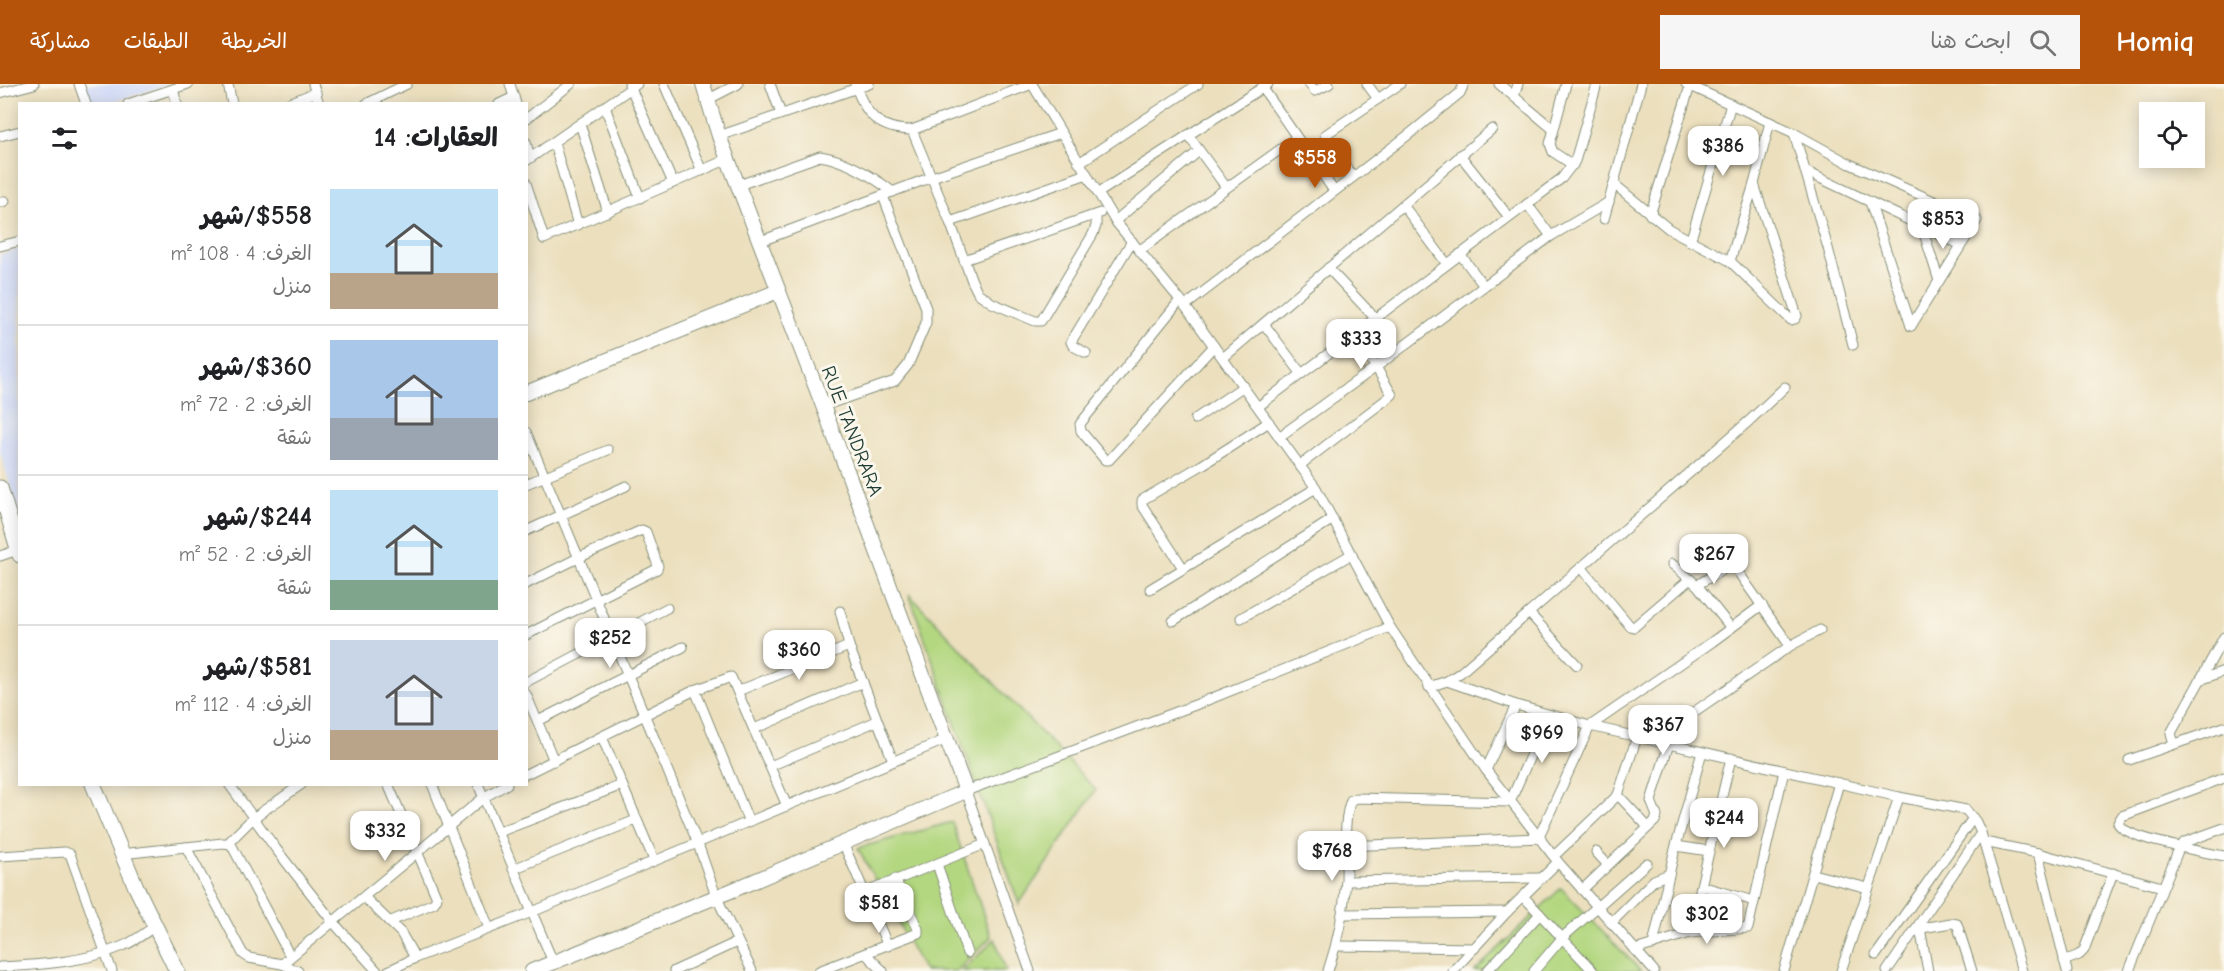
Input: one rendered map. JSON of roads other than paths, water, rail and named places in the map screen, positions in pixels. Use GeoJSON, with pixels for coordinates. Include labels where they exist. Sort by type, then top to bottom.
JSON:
{"type":"FeatureCollection","features":[{"type":"Feature","properties":{"kind":"main road"},"geometry":{"type":"LineString","coordinates":[[0,488],[18,549]]}},
{"type":"Feature","properties":{"kind":"main road"},"geometry":{"type":"LineString","coordinates":[[94,786],[121,854],[177,971]]}},
{"type":"Feature","properties":{"kind":"street"},"geometry":{"type":"LineString","coordinates":[[0,93],[34,84]]}},
{"type":"Feature","properties":{"kind":"street"},"geometry":{"type":"LineString","coordinates":[[79,84],[85,102]]}},
{"type":"Feature","properties":{"kind":"street"},"geometry":{"type":"LineString","coordinates":[[134,102],[188,84]]}},
{"type":"Feature","properties":{"kind":"street"},"geometry":{"type":"LineString","coordinates":[[228,84],[232,102]]}},
{"type":"Feature","properties":{"kind":"street"},"geometry":{"type":"LineString","coordinates":[[370,102],[407,84]]}},
{"type":"Feature","properties":{"kind":"street"},"geometry":{"type":"LineString","coordinates":[[510,84],[515,100]]}},
{"type":"Feature","properties":{"kind":"street"},"geometry":{"type":"LineString","coordinates":[[528,117],[571,84]]}},
{"type":"Feature","properties":{"kind":"street"},"geometry":{"type":"LineString","coordinates":[[664,84],[702,171]]}},
{"type":"Feature","properties":{"kind":"street","name":"RUE TANDRARA"},"geometry":{"type":"LineString","coordinates":[[704,84],[719,136],[761,241],[966,791]]}},
{"type":"Feature","properties":{"kind":"street"},"geometry":{"type":"LineString","coordinates":[[709,99],[738,84]]}},
{"type":"Feature","properties":{"kind":"street"},"geometry":{"type":"LineString","coordinates":[[770,84],[781,114]]}},
{"type":"Feature","properties":{"kind":"street"},"geometry":{"type":"LineString","coordinates":[[719,136],[856,86],[869,84]]}},
{"type":"Feature","properties":{"kind":"street"},"geometry":{"type":"LineString","coordinates":[[856,86],[867,113],[871,117],[887,126],[900,130],[912,130],[1032,84],[1115,221],[1215,346],[1316,488],[1390,627],[1486,770],[1556,859],[1654,971]]}},
{"type":"Feature","properties":{"kind":"street"},"geometry":{"type":"LineString","coordinates":[[1079,163],[1198,84]]}},
{"type":"Feature","properties":{"kind":"street"},"geometry":{"type":"LineString","coordinates":[[1309,84],[1315,91],[1329,84]]}},
{"type":"Feature","properties":{"kind":"street"},"geometry":{"type":"LineString","coordinates":[[1367,84],[1378,99]]}},
{"type":"Feature","properties":{"kind":"street"},"geometry":{"type":"LineString","coordinates":[[1353,177],[1325,135],[1400,84]]}},
{"type":"Feature","properties":{"kind":"street"},"geometry":{"type":"LineString","coordinates":[[1215,346],[1109,460],[1105,460],[1081,431],[1080,424],[1182,303],[1353,177],[1461,93],[1464,84]]}},
{"type":"Feature","properties":{"kind":"street"},"geometry":{"type":"LineString","coordinates":[[1498,84],[1553,129]]}},
{"type":"Feature","properties":{"kind":"street"},"geometry":{"type":"LineString","coordinates":[[1514,97],[1518,84]]}},
{"type":"Feature","properties":{"kind":"street"},"geometry":{"type":"LineString","coordinates":[[1566,84],[1553,129],[1551,148],[1573,165]]}},
{"type":"Feature","properties":{"kind":"street"},"geometry":{"type":"LineString","coordinates":[[1258,406],[1562,178],[1573,165],[1597,84]]}},
{"type":"Feature","properties":{"kind":"street"},"geometry":{"type":"LineString","coordinates":[[1604,219],[1641,84]]}},
{"type":"Feature","properties":{"kind":"street"},"geometry":{"type":"LineString","coordinates":[[528,159],[605,107],[632,85],[673,183]]}},
{"type":"Feature","properties":{"kind":"street"},"geometry":{"type":"LineString","coordinates":[[1650,215],[1688,85],[1794,133],[1850,164],[1977,220],[1911,326],[1870,202]]}},
{"type":"Feature","properties":{"kind":"street"},"geometry":{"type":"LineString","coordinates":[[1098,193],[1265,86],[1296,138],[1334,191]]}},
{"type":"Feature","properties":{"kind":"street"},"geometry":{"type":"LineString","coordinates":[[173,88],[176,102]]}},
{"type":"Feature","properties":{"kind":"street"},"geometry":{"type":"LineString","coordinates":[[290,102],[315,88]]}},
{"type":"Feature","properties":{"kind":"street"},"geometry":{"type":"LineString","coordinates":[[1690,242],[1731,104]]}},
{"type":"Feature","properties":{"kind":"street"},"geometry":{"type":"LineString","coordinates":[[605,107],[640,198]]}},
{"type":"Feature","properties":{"kind":"street"},"geometry":{"type":"LineString","coordinates":[[1730,261],[1770,122]]}},
{"type":"Feature","properties":{"kind":"street"},"geometry":{"type":"LineString","coordinates":[[580,124],[608,212]]}},
{"type":"Feature","properties":{"kind":"street"},"geometry":{"type":"LineString","coordinates":[[1223,358],[1492,129]]}},
{"type":"Feature","properties":{"kind":"street"},"geometry":{"type":"LineString","coordinates":[[912,130],[972,281],[985,299],[1035,321],[1041,321],[1093,234],[1096,216]]}},
{"type":"Feature","properties":{"kind":"street"},"geometry":{"type":"LineString","coordinates":[[0,136],[18,132]]}},
{"type":"Feature","properties":{"kind":"street"},"geometry":{"type":"LineString","coordinates":[[761,241],[932,177],[1061,133]]}},
{"type":"Feature","properties":{"kind":"street"},"geometry":{"type":"LineString","coordinates":[[1794,133],[1828,248],[1853,345]]}},
{"type":"Feature","properties":{"kind":"street"},"geometry":{"type":"LineString","coordinates":[[1188,135],[1226,187]]}},
{"type":"Feature","properties":{"kind":"street"},"geometry":{"type":"LineString","coordinates":[[1140,250],[1296,138]]}},
{"type":"Feature","properties":{"kind":"street"},"geometry":{"type":"LineString","coordinates":[[554,143],[578,225]]}},
{"type":"Feature","properties":{"kind":"street"},"geometry":{"type":"LineString","coordinates":[[1115,221],[1199,151]]}},
{"type":"Feature","properties":{"kind":"street"},"geometry":{"type":"LineString","coordinates":[[1460,155],[1509,217]]}},
{"type":"Feature","properties":{"kind":"street"},"geometry":{"type":"LineString","coordinates":[[739,185],[820,156],[831,158],[878,180],[892,192]]}},
{"type":"Feature","properties":{"kind":"street"},"geometry":{"type":"LineString","coordinates":[[528,189],[544,239],[728,159]]}},
{"type":"Feature","properties":{"kind":"street"},"geometry":{"type":"LineString","coordinates":[[1805,171],[1961,245]]}},
{"type":"Feature","properties":{"kind":"street"},"geometry":{"type":"LineString","coordinates":[[950,222],[1087,174]]}},
{"type":"Feature","properties":{"kind":"street"},"geometry":{"type":"LineString","coordinates":[[1614,184],[1650,215],[1690,242],[1730,261],[1791,320],[1795,319],[1797,316],[1754,184]]}},
{"type":"Feature","properties":{"kind":"street"},"geometry":{"type":"LineString","coordinates":[[823,406],[896,381],[908,365],[926,323],[926,308],[883,196]]}},
{"type":"Feature","properties":{"kind":"street"},"geometry":{"type":"LineString","coordinates":[[1279,437],[1551,236],[1609,202]]}},
{"type":"Feature","properties":{"kind":"street"},"geometry":{"type":"LineString","coordinates":[[1527,204],[1551,236]]}},
{"type":"Feature","properties":{"kind":"street"},"geometry":{"type":"LineString","coordinates":[[1403,205],[1447,264]]}},
{"type":"Feature","properties":{"kind":"street"},"geometry":{"type":"LineString","coordinates":[[964,260],[1096,216],[1107,209]]}},
{"type":"Feature","properties":{"kind":"street"},"geometry":{"type":"LineString","coordinates":[[1922,227],[1939,281]]}},
{"type":"Feature","properties":{"kind":"street"},"geometry":{"type":"LineString","coordinates":[[1086,353],[1072,346],[1071,342],[1132,241]]}},
{"type":"Feature","properties":{"kind":"street"},"geometry":{"type":"LineString","coordinates":[[0,246],[18,242]]}},
{"type":"Feature","properties":{"kind":"street"},"geometry":{"type":"LineString","coordinates":[[1460,254],[1484,286]]}},
{"type":"Feature","properties":{"kind":"street"},"geometry":{"type":"LineString","coordinates":[[1328,268],[1375,318]]}},
{"type":"Feature","properties":{"kind":"street"},"geometry":{"type":"LineString","coordinates":[[528,392],[778,291]]}},
{"type":"Feature","properties":{"kind":"street"},"geometry":{"type":"LineString","coordinates":[[1264,324],[1301,373]]}},
{"type":"Feature","properties":{"kind":"street"},"geometry":{"type":"LineString","coordinates":[[1299,466],[1390,399],[1392,392],[1353,335]]}},
{"type":"Feature","properties":{"kind":"street"},"geometry":{"type":"LineString","coordinates":[[1195,419],[1244,386]]}},
{"type":"Feature","properties":{"kind":"street"},"geometry":{"type":"LineString","coordinates":[[1430,687],[1460,673],[1785,387]]}},
{"type":"Feature","properties":{"kind":"street"},"geometry":{"type":"LineString","coordinates":[[1183,568],[1145,510],[1142,500],[1269,422]]}},
{"type":"Feature","properties":{"kind":"street"},"geometry":{"type":"LineString","coordinates":[[528,437],[698,844],[717,896],[752,971]]}},
{"type":"Feature","properties":{"kind":"street"},"geometry":{"type":"LineString","coordinates":[[528,483],[609,450]]}},
{"type":"Feature","properties":{"kind":"street"},"geometry":{"type":"LineString","coordinates":[[528,530],[626,486]]}},
{"type":"Feature","properties":{"kind":"street"},"geometry":{"type":"LineString","coordinates":[[1150,589],[1316,488]]}},
{"type":"Feature","properties":{"kind":"street"},"geometry":{"type":"LineString","coordinates":[[1173,621],[1333,519]]}},
{"type":"Feature","properties":{"kind":"street"},"geometry":{"type":"LineString","coordinates":[[528,583],[642,530],[646,532],[658,568],[528,634]]}},
{"type":"Feature","properties":{"kind":"street"},"geometry":{"type":"LineString","coordinates":[[0,556],[18,552]]}},
{"type":"Feature","properties":{"kind":"street"},"geometry":{"type":"LineString","coordinates":[[1241,618],[1352,554]]}},
{"type":"Feature","properties":{"kind":"street"},"geometry":{"type":"LineString","coordinates":[[1672,564],[1693,582],[1731,628]]}},
{"type":"Feature","properties":{"kind":"street"},"geometry":{"type":"LineString","coordinates":[[1581,567],[1630,626],[1634,627],[1693,582],[1732,567],[1790,646]]}},
{"type":"Feature","properties":{"kind":"street"},"geometry":{"type":"LineString","coordinates":[[1540,837],[1590,726],[1762,605]]}},
{"type":"Feature","properties":{"kind":"street"},"geometry":{"type":"LineString","coordinates":[[528,681],[667,608]]}},
{"type":"Feature","properties":{"kind":"street"},"geometry":{"type":"LineString","coordinates":[[840,611],[849,646],[893,761]]}},
{"type":"Feature","properties":{"kind":"street"},"geometry":{"type":"LineString","coordinates":[[1529,613],[1577,665]]}},
{"type":"Feature","properties":{"kind":"street"},"geometry":{"type":"LineString","coordinates":[[532,971],[916,814],[966,791],[1195,705],[1390,627]]}},
{"type":"Feature","properties":{"kind":"street"},"geometry":{"type":"LineString","coordinates":[[1653,740],[1790,646],[1820,630]]}},
{"type":"Feature","properties":{"kind":"street"},"geometry":{"type":"LineString","coordinates":[[2174,744],[2171,733],[2224,637]]}},
{"type":"Feature","properties":{"kind":"street"},"geometry":{"type":"LineString","coordinates":[[738,691],[849,646]]}},
{"type":"Feature","properties":{"kind":"street"},"geometry":{"type":"LineString","coordinates":[[538,721],[683,647]]}},
{"type":"Feature","properties":{"kind":"street"},"geometry":{"type":"LineString","coordinates":[[2200,680],[2224,671]]}},
{"type":"Feature","properties":{"kind":"street"},"geometry":{"type":"LineString","coordinates":[[528,773],[695,690],[731,677],[787,806]]}},
{"type":"Feature","properties":{"kind":"street"},"geometry":{"type":"LineString","coordinates":[[1447,681],[1516,705],[1590,726],[1899,797],[1966,810],[1983,837],[2022,971]]}},
{"type":"Feature","properties":{"kind":"street"},"geometry":{"type":"LineString","coordinates":[[754,729],[863,682]]}},
{"type":"Feature","properties":{"kind":"street"},"geometry":{"type":"LineString","coordinates":[[695,690],[749,822]]}},
{"type":"Feature","properties":{"kind":"street"},"geometry":{"type":"LineString","coordinates":[[528,705],[538,721],[554,761]]}},
{"type":"Feature","properties":{"kind":"street"},"geometry":{"type":"LineString","coordinates":[[1486,770],[1516,705]]}},
{"type":"Feature","properties":{"kind":"street"},"geometry":{"type":"LineString","coordinates":[[1510,802],[1548,715]]}},
{"type":"Feature","properties":{"kind":"street"},"geometry":{"type":"LineString","coordinates":[[770,766],[877,721]]}},
{"type":"Feature","properties":{"kind":"street"},"geometry":{"type":"LineString","coordinates":[[2129,760],[2224,727]]}},
{"type":"Feature","properties":{"kind":"street"},"geometry":{"type":"LineString","coordinates":[[602,737],[654,860]]}},
{"type":"Feature","properties":{"kind":"street"},"geometry":{"type":"LineString","coordinates":[[1453,971],[1618,795],[1637,737]]}},
{"type":"Feature","properties":{"kind":"street"},"geometry":{"type":"LineString","coordinates":[[388,971],[415,957],[698,844],[947,739]]}},
{"type":"Feature","properties":{"kind":"street"},"geometry":{"type":"LineString","coordinates":[[1582,890],[1657,816],[1651,801],[1669,744]]}},
{"type":"Feature","properties":{"kind":"street"},"geometry":{"type":"LineString","coordinates":[[1653,945],[1676,846],[1702,752]]}},
{"type":"Feature","properties":{"kind":"street"},"geometry":{"type":"LineString","coordinates":[[1690,933],[1731,758]]}},
{"type":"Feature","properties":{"kind":"street"},"geometry":{"type":"LineString","coordinates":[[1635,950],[1690,933],[1748,928],[1785,771]]}},
{"type":"Feature","properties":{"kind":"street"},"geometry":{"type":"LineString","coordinates":[[2224,778],[2122,816],[2119,820],[2120,827],[2126,832],[2224,856]]}},
{"type":"Feature","properties":{"kind":"street"},"geometry":{"type":"LineString","coordinates":[[1784,971],[1839,783]]}},
{"type":"Feature","properties":{"kind":"street"},"geometry":{"type":"LineString","coordinates":[[499,832],[622,785]]}},
{"type":"Feature","properties":{"kind":"street"},"geometry":{"type":"LineString","coordinates":[[230,786],[333,922],[377,971]]}},
{"type":"Feature","properties":{"kind":"street"},"geometry":{"type":"LineString","coordinates":[[284,786],[289,793]]}},
{"type":"Feature","properties":{"kind":"street"},"geometry":{"type":"LineString","coordinates":[[121,854],[228,843],[253,818],[299,786]]}},
{"type":"Feature","properties":{"kind":"street"},"geometry":{"type":"LineString","coordinates":[[389,786],[437,899],[434,903],[389,922]]}},
{"type":"Feature","properties":{"kind":"street"},"geometry":{"type":"LineString","coordinates":[[433,786],[489,928]]}},
{"type":"Feature","properties":{"kind":"street"},"geometry":{"type":"LineString","coordinates":[[479,786],[553,962]]}},
{"type":"Feature","properties":{"kind":"street"},"geometry":{"type":"LineString","coordinates":[[282,964],[448,826],[483,798],[504,786]]}},
{"type":"Feature","properties":{"kind":"street"},"geometry":{"type":"LineString","coordinates":[[966,791],[1030,971]]}},
{"type":"Feature","properties":{"kind":"street"},"geometry":{"type":"LineString","coordinates":[[1618,795],[1648,827]]}},
{"type":"Feature","properties":{"kind":"street"},"geometry":{"type":"LineString","coordinates":[[1841,971],[1899,797]]}},
{"type":"Feature","properties":{"kind":"street"},"geometry":{"type":"LineString","coordinates":[[1328,971],[1343,914],[1348,807],[1351,800],[1356,798],[1510,802]]}},
{"type":"Feature","properties":{"kind":"street"},"geometry":{"type":"LineString","coordinates":[[1876,955],[1973,818]]}},
{"type":"Feature","properties":{"kind":"street"},"geometry":{"type":"LineString","coordinates":[[513,869],[636,820]]}},
{"type":"Feature","properties":{"kind":"street"},"geometry":{"type":"LineString","coordinates":[[2129,971],[2180,846],[2185,842],[2224,828]]}},
{"type":"Feature","properties":{"kind":"street"},"geometry":{"type":"LineString","coordinates":[[1347,846],[1540,837]]}},
{"type":"Feature","properties":{"kind":"street"},"geometry":{"type":"LineString","coordinates":[[1983,837],[2162,887]]}},
{"type":"Feature","properties":{"kind":"street"},"geometry":{"type":"LineString","coordinates":[[1887,971],[1983,837]]}},
{"type":"Feature","properties":{"kind":"street"},"geometry":{"type":"LineString","coordinates":[[228,843],[236,850],[290,956]]}},
{"type":"Feature","properties":{"kind":"street"},"geometry":{"type":"LineString","coordinates":[[843,843],[888,946]]}},
{"type":"Feature","properties":{"kind":"street"},"geometry":{"type":"LineString","coordinates":[[864,893],[985,844]]}},
{"type":"Feature","properties":{"kind":"street"},"geometry":{"type":"LineString","coordinates":[[1676,846],[1709,851]]}},
{"type":"Feature","properties":{"kind":"street"},"geometry":{"type":"LineString","coordinates":[[186,847],[243,954],[249,958],[282,964],[298,971]]}},
{"type":"Feature","properties":{"kind":"street"},"geometry":{"type":"LineString","coordinates":[[0,856],[65,852],[70,854],[112,971]]}},
{"type":"Feature","properties":{"kind":"street"},"geometry":{"type":"LineString","coordinates":[[1596,852],[1608,865]]}},
{"type":"Feature","properties":{"kind":"street"},"geometry":{"type":"LineString","coordinates":[[2038,853],[2067,971]]}},
{"type":"Feature","properties":{"kind":"street"},"geometry":{"type":"LineString","coordinates":[[1534,971],[1563,938],[1647,863]]}},
{"type":"Feature","properties":{"kind":"street"},"geometry":{"type":"LineString","coordinates":[[937,864],[967,953]]}},
{"type":"Feature","properties":{"kind":"street"},"geometry":{"type":"LineString","coordinates":[[2064,961],[2079,955],[2084,950],[2113,873]]}},
{"type":"Feature","properties":{"kind":"street"},"geometry":{"type":"LineString","coordinates":[[1611,922],[1654,880],[1669,874]]}},
{"type":"Feature","properties":{"kind":"street"},"geometry":{"type":"LineString","coordinates":[[1813,874],[1868,888]]}},
{"type":"Feature","properties":{"kind":"street"},"geometry":{"type":"LineString","coordinates":[[1346,881],[1540,878]]}},
{"type":"Feature","properties":{"kind":"street"},"geometry":{"type":"LineString","coordinates":[[819,971],[918,933],[895,879]]}},
{"type":"Feature","properties":{"kind":"street"},"geometry":{"type":"LineString","coordinates":[[1701,886],[1754,901]]}},
{"type":"Feature","properties":{"kind":"street"},"geometry":{"type":"LineString","coordinates":[[1523,896],[1563,938],[1589,970]]}},
{"type":"Feature","properties":{"kind":"street"},"geometry":{"type":"LineString","coordinates":[[364,897],[401,933],[415,957]]}},
{"type":"Feature","properties":{"kind":"street"},"geometry":{"type":"LineString","coordinates":[[1343,914],[1507,912]]}},
{"type":"Feature","properties":{"kind":"street"},"geometry":{"type":"LineString","coordinates":[[1487,971],[1540,914]]}},
{"type":"Feature","properties":{"kind":"street"},"geometry":{"type":"LineString","coordinates":[[1918,928],[1957,924],[1972,971]]}},
{"type":"Feature","properties":{"kind":"street"},"geometry":{"type":"LineString","coordinates":[[0,967],[76,960],[126,945],[155,926]]}},
{"type":"Feature","properties":{"kind":"street"},"geometry":{"type":"LineString","coordinates":[[1918,928],[1928,971]]}},
{"type":"Feature","properties":{"kind":"street"},"geometry":{"type":"LineString","coordinates":[[674,971],[737,942]]}},
{"type":"Feature","properties":{"kind":"street"},"geometry":{"type":"LineString","coordinates":[[1336,946],[1475,948]]}},
{"type":"Feature","properties":{"kind":"street"},"geometry":{"type":"LineString","coordinates":[[866,954],[883,971]]}}]}
